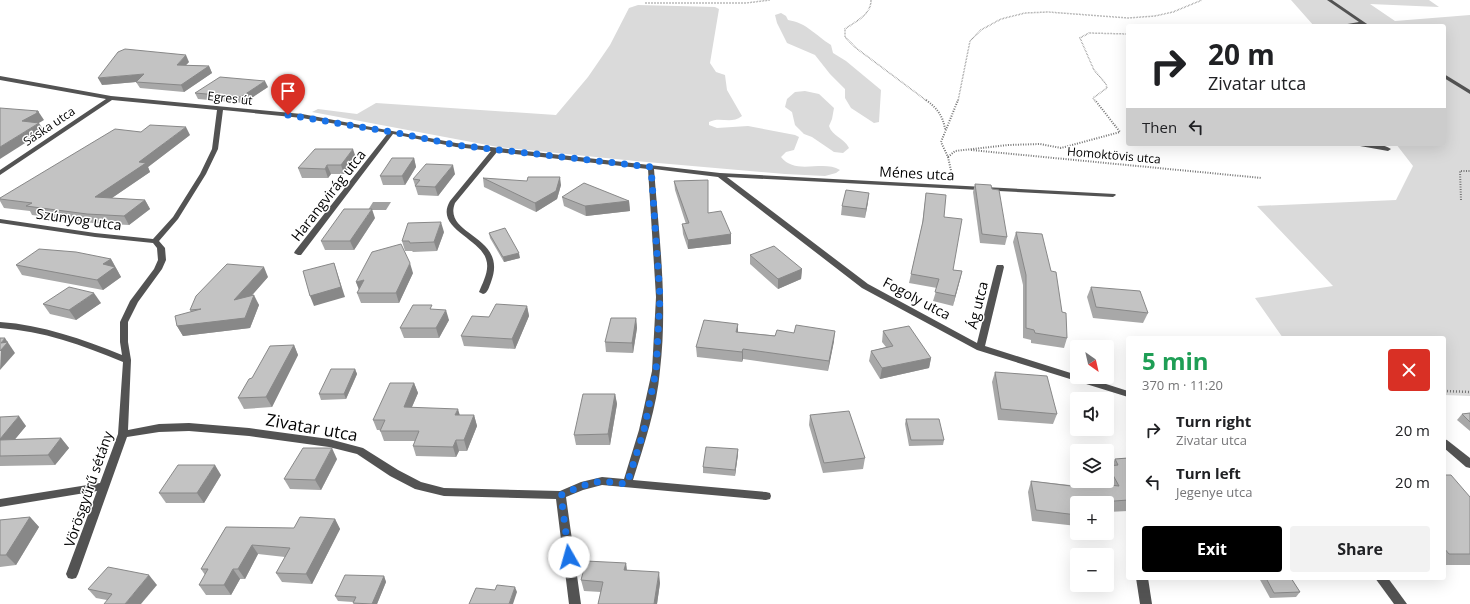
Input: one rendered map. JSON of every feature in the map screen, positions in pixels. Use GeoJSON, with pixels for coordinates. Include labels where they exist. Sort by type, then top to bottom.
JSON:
{"type":"FeatureCollection","features":[{"type":"Feature","properties":{"kind":"street"},"geometry":{"type":"LineString","coordinates":[[1329,0],[1365,24]]}},
{"type":"Feature","properties":{"kind":"street"},"geometry":{"type":"LineString","coordinates":[[1446,77],[1470,92]]}},
{"type":"Feature","properties":{"kind":"street","name":"Egres út"},"geometry":{"type":"LineString","coordinates":[[0,78],[111,98],[302,116],[456,145],[720,175]]}},
{"type":"Feature","properties":{"kind":"street","name":"Sáska utca"},"geometry":{"type":"LineString","coordinates":[[0,173],[111,98]]}},
{"type":"Feature","properties":{"kind":"street"},"geometry":{"type":"LineString","coordinates":[[155,241],[176,218],[203,174],[215,149],[220,108]]}},
{"type":"Feature","properties":{"kind":"street","name":"Harangvirág utca"},"geometry":{"type":"LineString","coordinates":[[298,253],[392,132]]}},
{"type":"Feature","properties":{"kind":"street"},"geometry":{"type":"LineString","coordinates":[[1371,146],[1388,149]]}},
{"type":"Feature","properties":{"kind":"street"},"geometry":{"type":"LineString","coordinates":[[483,292],[491,267],[490,257],[483,248],[454,222],[450,215],[450,208],[452,202],[495,150]]}},
{"type":"Feature","properties":{"kind":"street"},"geometry":{"type":"LineString","coordinates":[[627,484],[644,430],[656,371],[660,297],[651,167]]}},
{"type":"Feature","properties":{"kind":"street","name":"Ménes utca"},"geometry":{"type":"LineString","coordinates":[[720,175],[1112,195]]}},
{"type":"Feature","properties":{"kind":"street","name":"Fogoly utca"},"geometry":{"type":"LineString","coordinates":[[720,175],[865,286],[980,348],[1126,393]]}},
{"type":"Feature","properties":{"kind":"street","name":"Szúnyog utca"},"geometry":{"type":"LineString","coordinates":[[0,221],[95,235],[155,241]]}},
{"type":"Feature","properties":{"kind":"street","name":"Vörösgyűrű sétány"},"geometry":{"type":"LineString","coordinates":[[72,574],[123,434],[127,360],[124,342],[124,322],[134,301],[158,269],[162,260],[161,248],[155,241]]}},
{"type":"Feature","properties":{"kind":"street","name":"Ág utca"},"geometry":{"type":"LineString","coordinates":[[980,348],[1000,267]]}},
{"type":"Feature","properties":{"kind":"street"},"geometry":{"type":"LineString","coordinates":[[0,325],[15,325],[84,342],[127,360]]}},
{"type":"Feature","properties":{"kind":"street","name":"Zivatar utca"},"geometry":{"type":"LineString","coordinates":[[123,434],[160,428],[189,427],[249,432],[329,443],[360,451],[394,473],[419,486],[444,492],[561,495],[581,486],[602,481],[766,496]]}},
{"type":"Feature","properties":{"kind":"street"},"geometry":{"type":"LineString","coordinates":[[1446,445],[1470,464]]}},
{"type":"Feature","properties":{"kind":"street"},"geometry":{"type":"LineString","coordinates":[[0,503],[104,486]]}},
{"type":"Feature","properties":{"kind":"street"},"geometry":{"type":"LineString","coordinates":[[561,495],[575,604]]}},
{"type":"Feature","properties":{"kind":"street"},"geometry":{"type":"LineString","coordinates":[[1142,580],[1146,604]]}},
{"type":"Feature","properties":{"kind":"street"},"geometry":{"type":"LineString","coordinates":[[1383,580],[1401,604]]}},
{"type":"Feature","properties":{"kind":"path"},"geometry":{"type":"LineString","coordinates":[[645,3],[739,3],[770,0]]}},
{"type":"Feature","properties":{"kind":"path"},"geometry":{"type":"LineString","coordinates":[[871,0],[872,7],[868,14],[845,29],[845,37],[856,48],[934,106],[944,118],[945,130]]}},
{"type":"Feature","properties":{"kind":"path"},"geometry":{"type":"LineString","coordinates":[[941,187],[953,179],[948,157],[941,142],[945,130],[957,106],[970,41],[981,30],[1001,19],[1025,13],[1048,12],[1128,18],[1155,16],[1173,12],[1202,0]]}},
{"type":"Feature","properties":{"kind":"path"},"geometry":{"type":"LineString","coordinates":[[948,157],[955,151],[1008,145],[1040,144],[1061,148],[1120,132],[1093,98],[1107,88],[1106,84],[1094,70],[1080,38],[1089,33],[1126,34]]}},
{"type":"Feature","properties":{"kind":"path","name":"Homoktövis utca"},"geometry":{"type":"LineString","coordinates":[[965,150],[1262,178]]}},
{"type":"Feature","properties":{"kind":"path"},"geometry":{"type":"LineString","coordinates":[[1461,200],[1460,171],[1470,171]]}},
{"type":"Feature","properties":{"kind":"path"},"geometry":{"type":"LineString","coordinates":[[1446,392],[1470,392]]}},
{"type":"Feature","properties":{"kind":"shaded area"},"geometry":{"type":"Polygon","coordinates":[[[1291,0],[1429,0],[1439,7],[1370,4],[1395,21],[1470,15],[1470,396],[1446,395],[1446,336],[1282,336],[1255,298],[1333,286],[1257,206],[1396,200],[1413,166],[1398,146],[1446,146],[1446,24],[1312,24],[1291,0]]]}},
{"type":"Feature","properties":{"kind":"shaded area"},"geometry":{"type":"Polygon","coordinates":[[[638,5],[715,7],[719,9],[710,63],[716,72],[725,75],[727,90],[742,116],[733,120],[713,120],[709,122],[709,125],[717,128],[748,126],[795,135],[799,137],[794,150],[786,152],[781,157],[787,163],[802,167],[826,166],[840,170],[836,173],[825,176],[785,174],[498,147],[312,112],[318,109],[357,114],[376,103],[556,115],[588,77],[610,45],[629,8],[638,5]]]}},
{"type":"Feature","properties":{"kind":"shaded area"},"geometry":{"type":"Polygon","coordinates":[[[781,13],[786,16],[788,20],[806,27],[831,45],[833,53],[846,61],[881,90],[879,122],[874,123],[851,108],[845,98],[845,89],[830,74],[815,55],[787,43],[777,23],[775,15],[781,13]]]}},
{"type":"Feature","properties":{"kind":"shaded area"},"geometry":{"type":"Polygon","coordinates":[[[805,91],[819,94],[834,108],[829,126],[849,148],[843,153],[834,152],[812,137],[804,134],[795,125],[792,112],[785,107],[787,99],[795,92],[805,91]]]}},
{"type":"Feature","properties":{"kind":"shaded area"},"geometry":{"type":"Polygon","coordinates":[[[373,202],[391,202],[386,210],[368,210],[373,202]]]}},
{"type":"Feature","properties":{"kind":"building"},"geometry":{"type":"Polygon","coordinates":[[[125,49],[186,55],[177,65],[209,66],[181,85],[136,82],[144,74],[98,78],[118,52],[125,49]]]}},
{"type":"Feature","properties":{"kind":"building"},"geometry":{"type":"Polygon","coordinates":[[[220,77],[265,81],[241,97],[195,93],[220,77]]]}},
{"type":"Feature","properties":{"kind":"building"},"geometry":{"type":"Polygon","coordinates":[[[0,108],[38,111],[36,112],[39,112],[22,121],[39,123],[0,147],[0,108]]]}},
{"type":"Feature","properties":{"kind":"building"},"geometry":{"type":"Polygon","coordinates":[[[150,125],[186,127],[139,162],[146,163],[95,197],[145,200],[124,216],[87,214],[26,206],[32,203],[0,199],[115,129],[141,132],[150,125]]]}},
{"type":"Feature","properties":{"kind":"building"},"geometry":{"type":"Polygon","coordinates":[[[315,149],[353,149],[341,165],[327,165],[325,169],[298,168],[315,149]]]}},
{"type":"Feature","properties":{"kind":"building"},"geometry":{"type":"Polygon","coordinates":[[[392,158],[414,158],[402,176],[380,176],[392,158]]]}},
{"type":"Feature","properties":{"kind":"building"},"geometry":{"type":"Polygon","coordinates":[[[426,164],[453,165],[435,187],[415,186],[420,180],[413,179],[426,164]]]}},
{"type":"Feature","properties":{"kind":"building"},"geometry":{"type":"Polygon","coordinates":[[[528,177],[560,177],[556,191],[535,203],[483,178],[527,181],[528,177]]]}},
{"type":"Feature","properties":{"kind":"building"},"geometry":{"type":"Polygon","coordinates":[[[708,180],[708,213],[721,211],[731,234],[688,240],[682,224],[689,223],[674,181],[708,180]]]}},
{"type":"Feature","properties":{"kind":"building"},"geometry":{"type":"Polygon","coordinates":[[[584,183],[629,201],[585,206],[562,197],[584,183]]]}},
{"type":"Feature","properties":{"kind":"building"},"geometry":{"type":"Polygon","coordinates":[[[975,184],[991,185],[992,189],[999,190],[1007,237],[982,234],[975,184]]]}},
{"type":"Feature","properties":{"kind":"building"},"geometry":{"type":"Polygon","coordinates":[[[846,190],[869,193],[866,209],[842,206],[846,190]]]}},
{"type":"Feature","properties":{"kind":"building"},"geometry":{"type":"Polygon","coordinates":[[[926,193],[946,195],[944,217],[962,219],[953,270],[962,271],[955,296],[935,292],[939,279],[911,274],[923,221],[926,193]]]}},
{"type":"Feature","properties":{"kind":"building"},"geometry":{"type":"Polygon","coordinates":[[[344,209],[372,209],[350,241],[321,241],[344,209]]]}},
{"type":"Feature","properties":{"kind":"building"},"geometry":{"type":"Polygon","coordinates":[[[441,222],[434,242],[410,243],[409,241],[402,241],[408,223],[441,222]]]}},
{"type":"Feature","properties":{"kind":"building"},"geometry":{"type":"Polygon","coordinates":[[[505,228],[519,253],[503,257],[489,233],[505,228]]]}},
{"type":"Feature","properties":{"kind":"building"},"geometry":{"type":"Polygon","coordinates":[[[1016,232],[1042,234],[1051,271],[1056,272],[1062,312],[1066,313],[1067,338],[1035,333],[1034,330],[1026,328],[1026,275],[1016,232]]]}},
{"type":"Feature","properties":{"kind":"building"},"geometry":{"type":"Polygon","coordinates":[[[401,244],[410,263],[396,293],[357,293],[364,280],[356,282],[372,252],[401,244]]]}},
{"type":"Feature","properties":{"kind":"building"},"geometry":{"type":"Polygon","coordinates":[[[774,246],[802,269],[778,279],[750,255],[774,246]]]}},
{"type":"Feature","properties":{"kind":"building"},"geometry":{"type":"Polygon","coordinates":[[[39,249],[76,252],[111,259],[103,264],[115,267],[97,280],[16,265],[39,249]]]}},
{"type":"Feature","properties":{"kind":"building"},"geometry":{"type":"Polygon","coordinates":[[[334,263],[341,287],[310,296],[303,271],[334,263]]]}},
{"type":"Feature","properties":{"kind":"building"},"geometry":{"type":"Polygon","coordinates":[[[227,264],[264,267],[234,300],[254,295],[245,318],[177,326],[175,316],[201,309],[190,310],[196,296],[227,264]]]}},
{"type":"Feature","properties":{"kind":"building"},"geometry":{"type":"Polygon","coordinates":[[[69,287],[94,293],[69,310],[43,304],[69,287]]]}},
{"type":"Feature","properties":{"kind":"building"},"geometry":{"type":"Polygon","coordinates":[[[1091,287],[1140,291],[1148,313],[1096,307],[1091,287]]]}},
{"type":"Feature","properties":{"kind":"building"},"geometry":{"type":"Polygon","coordinates":[[[496,304],[527,306],[512,339],[461,336],[472,316],[489,317],[496,304]]]}},
{"type":"Feature","properties":{"kind":"building"},"geometry":{"type":"Polygon","coordinates":[[[413,305],[432,305],[430,309],[446,310],[436,328],[400,328],[413,305]]]}},
{"type":"Feature","properties":{"kind":"building"},"geometry":{"type":"Polygon","coordinates":[[[611,318],[636,318],[632,343],[605,342],[611,318]]]}},
{"type":"Feature","properties":{"kind":"building"},"geometry":{"type":"Polygon","coordinates":[[[704,320],[738,324],[736,332],[775,336],[777,330],[794,333],[796,325],[835,331],[829,361],[743,349],[742,352],[696,347],[704,320]]]}},
{"type":"Feature","properties":{"kind":"building"},"geometry":{"type":"Polygon","coordinates":[[[909,326],[931,358],[882,368],[871,351],[893,346],[883,331],[909,326]]]}},
{"type":"Feature","properties":{"kind":"building"},"geometry":{"type":"Polygon","coordinates":[[[0,338],[5,338],[1,343],[8,342],[0,351],[0,338]]]}},
{"type":"Feature","properties":{"kind":"building"},"geometry":{"type":"Polygon","coordinates":[[[294,345],[266,397],[238,398],[249,379],[252,378],[270,346],[294,345]]]}},
{"type":"Feature","properties":{"kind":"building"},"geometry":{"type":"Polygon","coordinates":[[[331,369],[355,369],[344,394],[319,394],[331,369]]]}},
{"type":"Feature","properties":{"kind":"building"},"geometry":{"type":"Polygon","coordinates":[[[995,372],[1047,376],[1057,414],[1001,409],[995,372]]]}},
{"type":"Feature","properties":{"kind":"building"},"geometry":{"type":"Polygon","coordinates":[[[390,383],[414,383],[404,407],[458,409],[455,415],[474,415],[464,440],[456,440],[453,447],[413,446],[419,431],[380,431],[385,420],[373,420],[390,383]]]}},
{"type":"Feature","properties":{"kind":"building"},"geometry":{"type":"Polygon","coordinates":[[[583,394],[615,394],[608,434],[574,435],[583,394]]]}},
{"type":"Feature","properties":{"kind":"building"},"geometry":{"type":"Polygon","coordinates":[[[849,411],[865,458],[824,463],[810,415],[849,411]]]}},
{"type":"Feature","properties":{"kind":"building"},"geometry":{"type":"Polygon","coordinates":[[[1470,413],[1470,422],[1462,414],[1470,413]]]}},
{"type":"Feature","properties":{"kind":"building"},"geometry":{"type":"Polygon","coordinates":[[[19,416],[0,439],[0,417],[19,416]]]}},
{"type":"Feature","properties":{"kind":"building"},"geometry":{"type":"Polygon","coordinates":[[[906,419],[939,419],[944,440],[911,440],[906,419]]]}},
{"type":"Feature","properties":{"kind":"building"},"geometry":{"type":"Polygon","coordinates":[[[61,438],[48,455],[0,456],[0,440],[61,438]]]}},
{"type":"Feature","properties":{"kind":"building"},"geometry":{"type":"Polygon","coordinates":[[[706,447],[738,449],[735,470],[703,467],[706,447]]]}},
{"type":"Feature","properties":{"kind":"building"},"geometry":{"type":"Polygon","coordinates":[[[303,448],[332,448],[315,480],[284,479],[303,448]]]}},
{"type":"Feature","properties":{"kind":"building"},"geometry":{"type":"Polygon","coordinates":[[[1126,458],[1126,500],[1114,501],[1114,496],[1070,496],[1070,514],[1036,510],[1031,481],[1070,486],[1070,488],[1114,488],[1114,485],[1119,486],[1114,477],[1114,465],[1118,465],[1115,459],[1126,458]]]}},
{"type":"Feature","properties":{"kind":"building"},"geometry":{"type":"Polygon","coordinates":[[[178,465],[215,465],[197,493],[159,493],[178,465]]]}},
{"type":"Feature","properties":{"kind":"building"},"geometry":{"type":"Polygon","coordinates":[[[1446,475],[1451,475],[1470,497],[1470,554],[1449,554],[1446,550],[1446,475]]]}},
{"type":"Feature","properties":{"kind":"building"},"geometry":{"type":"Polygon","coordinates":[[[30,517],[6,555],[0,555],[0,520],[30,517]]]}},
{"type":"Feature","properties":{"kind":"building"},"geometry":{"type":"Polygon","coordinates":[[[300,517],[335,519],[306,574],[276,573],[290,548],[252,545],[238,569],[233,569],[224,585],[199,585],[208,569],[201,569],[226,527],[294,528],[300,517]]]}},
{"type":"Feature","properties":{"kind":"building"},"geometry":{"type":"Polygon","coordinates":[[[586,561],[626,563],[624,570],[659,572],[654,604],[598,604],[603,582],[581,580],[586,561]]]}},
{"type":"Feature","properties":{"kind":"building"},"geometry":{"type":"Polygon","coordinates":[[[108,567],[149,575],[125,604],[104,604],[112,594],[88,589],[108,567]]]}},
{"type":"Feature","properties":{"kind":"building"},"geometry":{"type":"Polygon","coordinates":[[[345,575],[384,576],[372,604],[353,603],[356,597],[335,596],[345,575]]]}},
{"type":"Feature","properties":{"kind":"building"},"geometry":{"type":"Polygon","coordinates":[[[1267,580],[1292,580],[1300,592],[1274,593],[1267,580]]]}},
{"type":"Feature","properties":{"kind":"building"},"geometry":{"type":"Polygon","coordinates":[[[497,585],[515,587],[509,604],[469,604],[476,588],[495,590],[497,585]]]}},
{"type":"Feature","properties":{"kind":"route"},"geometry":{"type":"LineString","coordinates":[[288,115],[302,116],[392,132],[456,145],[651,167],[660,297],[656,371],[644,430],[627,484],[602,481],[581,486],[561,495],[569,557]]}}]}
